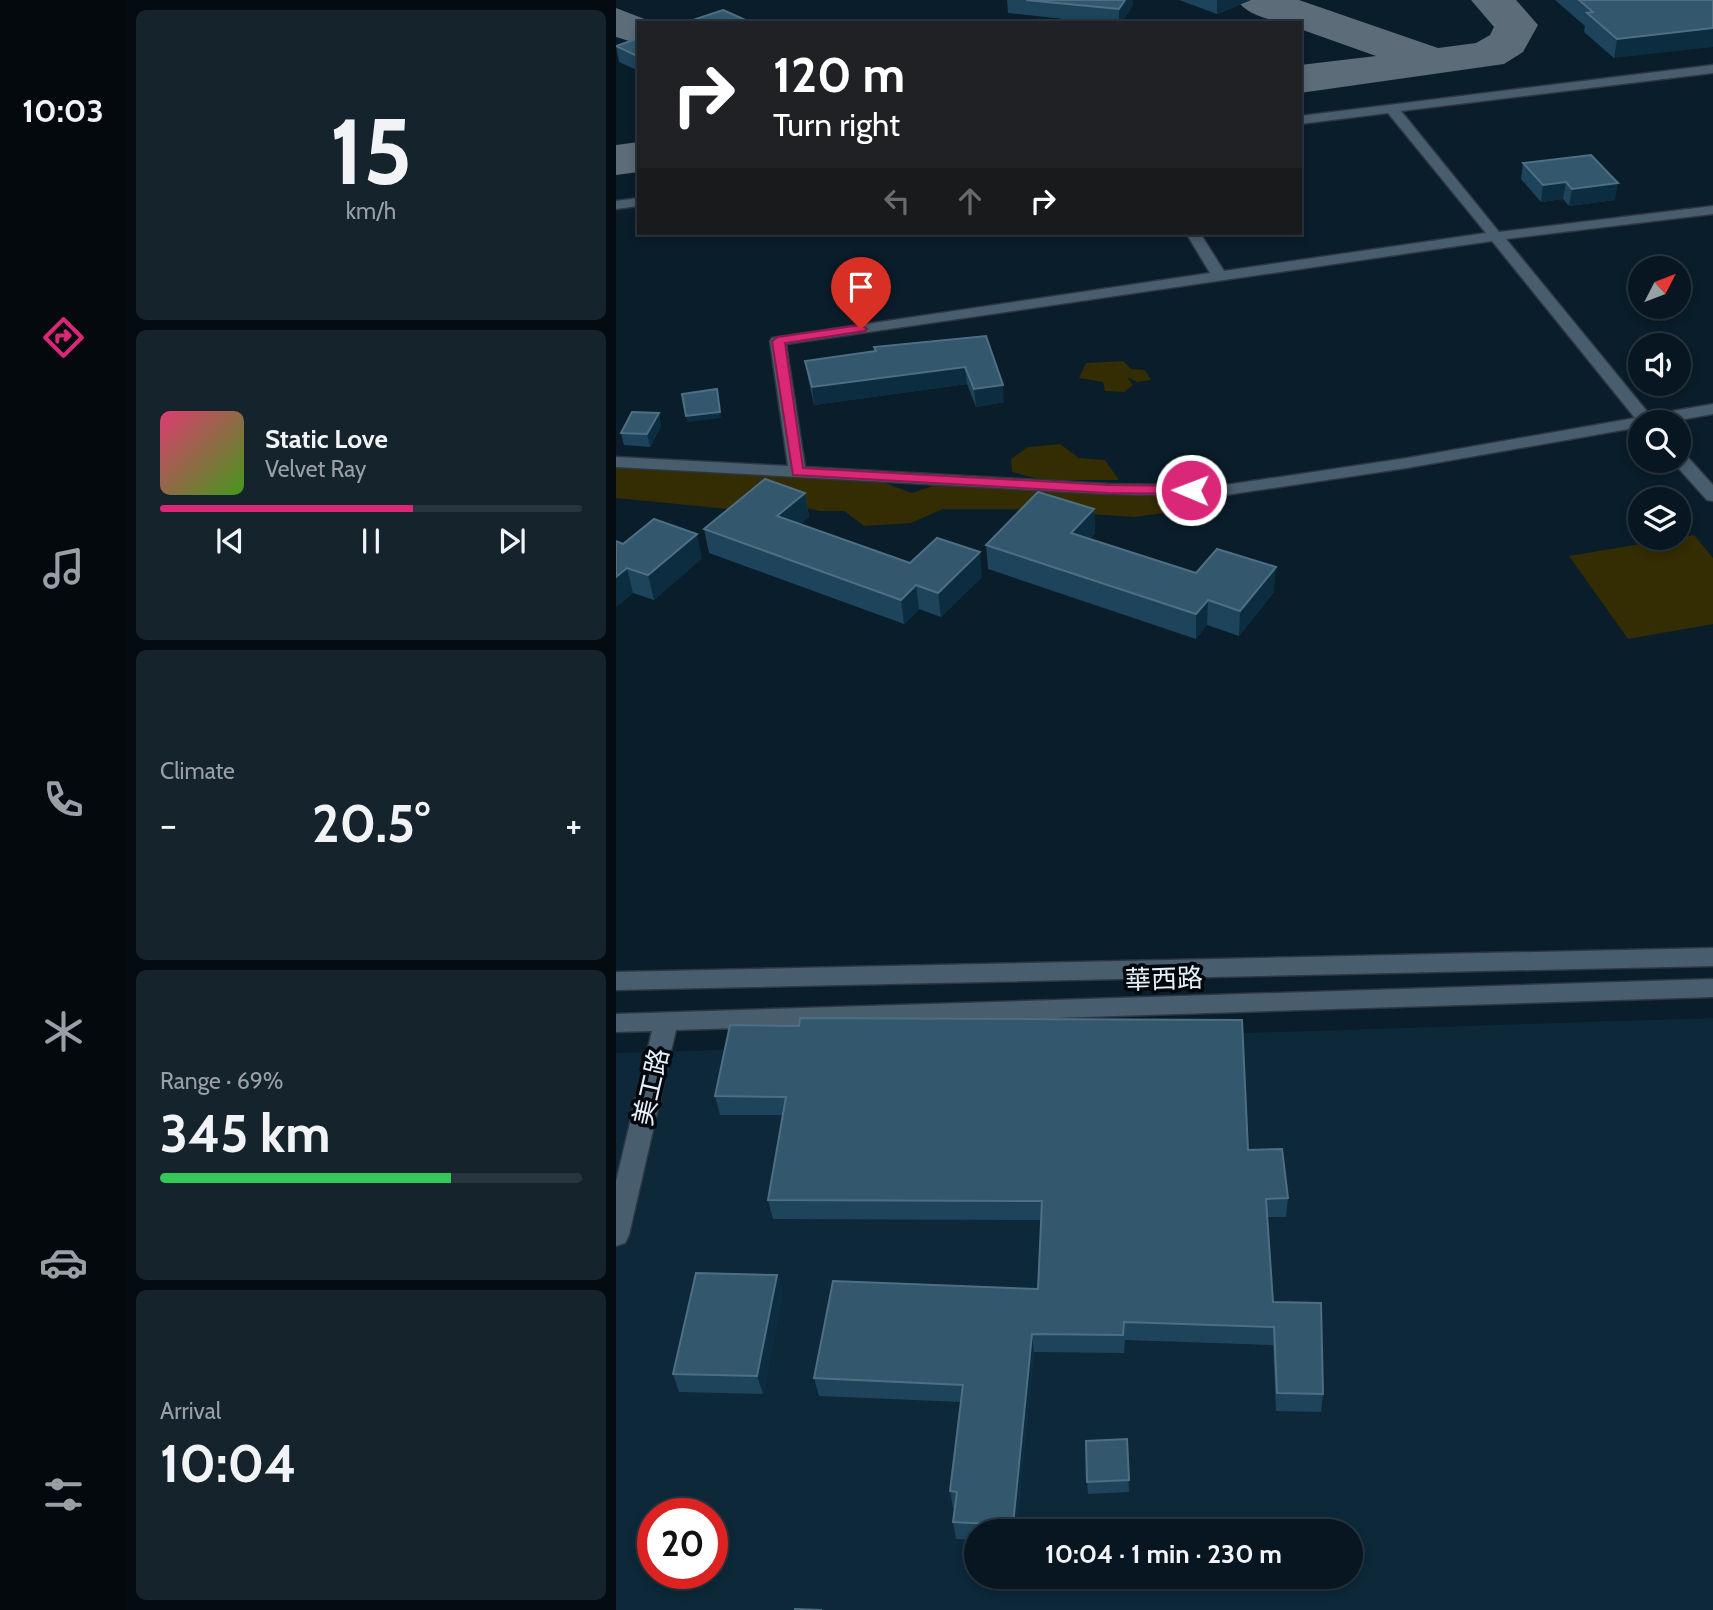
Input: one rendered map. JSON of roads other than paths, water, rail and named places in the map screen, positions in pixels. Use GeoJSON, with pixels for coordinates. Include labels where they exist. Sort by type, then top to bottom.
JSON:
{"type":"FeatureCollection","features":[{"type":"Feature","properties":{"kind":"street"},"geometry":{"type":"LineString","coordinates":[[1302,120],[1713,69]]}},
{"type":"Feature","properties":{"kind":"street"},"geometry":{"type":"LineString","coordinates":[[1391,108],[1637,410]]}},
{"type":"Feature","properties":{"kind":"street"},"geometry":{"type":"LineString","coordinates":[[616,205],[637,202]]}},
{"type":"Feature","properties":{"kind":"street"},"geometry":{"type":"LineString","coordinates":[[797,472],[778,341],[1498,236],[1713,210]]}},
{"type":"Feature","properties":{"kind":"street"},"geometry":{"type":"LineString","coordinates":[[1194,235],[1220,277]]}},
{"type":"Feature","properties":{"kind":"street"},"geometry":{"type":"LineString","coordinates":[[1691,413],[1713,409]]}},
{"type":"Feature","properties":{"kind":"street"},"geometry":{"type":"LineString","coordinates":[[616,462],[1095,488],[1219,491],[1407,463],[1628,424]]}},
{"type":"Feature","properties":{"kind":"street"},"geometry":{"type":"LineString","coordinates":[[1691,471],[1713,496]]}},
{"type":"Feature","properties":{"kind":"street"},"geometry":{"type":"LineString","coordinates":[[616,981],[1713,957]]}},
{"type":"Feature","properties":{"kind":"street","name":"華西路"},"geometry":{"type":"LineString","coordinates":[[616,1023],[1713,988]]}},
{"type":"Feature","properties":{"kind":"street","name":"美工路"},"geometry":{"type":"LineString","coordinates":[[616,1235],[666,1021]]}}]}
